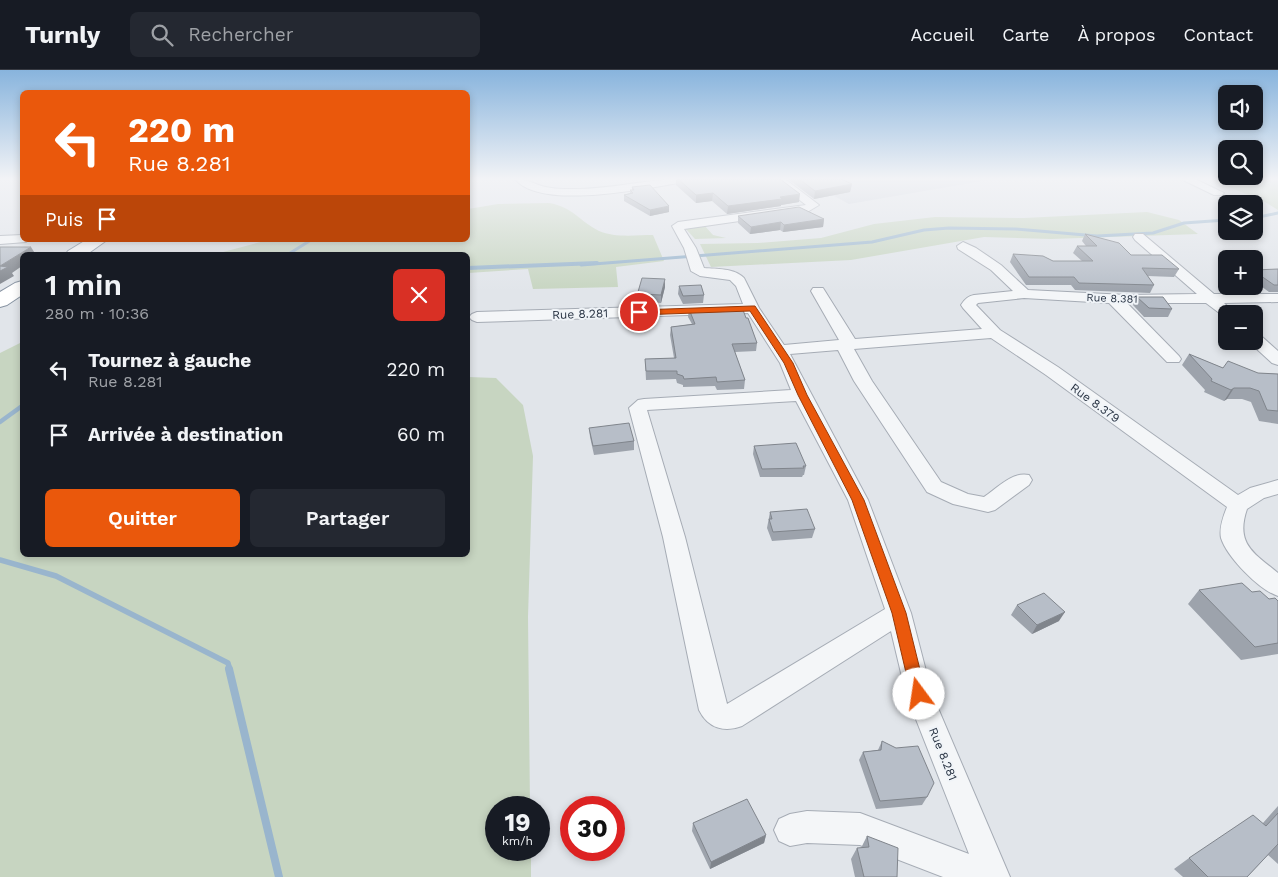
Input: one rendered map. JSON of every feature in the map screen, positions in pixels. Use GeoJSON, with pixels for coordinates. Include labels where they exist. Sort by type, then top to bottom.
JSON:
{"type":"FeatureCollection","features":[{"type":"Feature","properties":{"kind":"highway"},"geometry":{"type":"LineString","coordinates":[[79,252],[95,242]]}},
{"type":"Feature","properties":{"kind":"highway"},"geometry":{"type":"LineString","coordinates":[[0,301],[20,288]]}},
{"type":"Feature","properties":{"kind":"street"},"geometry":{"type":"LineString","coordinates":[[746,217],[678,226],[678,230],[690,248],[696,268],[700,272],[736,276],[741,279],[752,308]]}},
{"type":"Feature","properties":{"kind":"street"},"geometry":{"type":"LineString","coordinates":[[1138,237],[1218,305]]}},
{"type":"Feature","properties":{"kind":"street"},"geometry":{"type":"LineString","coordinates":[[0,240],[20,239]]}},
{"type":"Feature","properties":{"kind":"street"},"geometry":{"type":"LineString","coordinates":[[963,246],[989,262],[1024,294]]}},
{"type":"Feature","properties":{"kind":"street"},"geometry":{"type":"LineString","coordinates":[[818,291],[863,381],[934,487],[953,497],[972,503],[988,505],[1022,480]]}},
{"type":"Feature","properties":{"kind":"street","name":"Rue 8.381"},"geometry":{"type":"LineString","coordinates":[[1024,294],[1114,299],[1278,298]]}},
{"type":"Feature","properties":{"kind":"street","name":"Rue 8.379"},"geometry":{"type":"LineString","coordinates":[[1024,294],[974,299],[969,302],[970,310],[994,333],[1052,372],[1238,505]]}},
{"type":"Feature","properties":{"kind":"street"},"geometry":{"type":"LineString","coordinates":[[1114,299],[1173,359]]}},
{"type":"Feature","properties":{"kind":"street","name":"Rue 8.281"},"geometry":{"type":"LineString","coordinates":[[477,317],[752,308],[788,363],[802,395],[858,500],[899,613],[919,694],[994,877]]}},
{"type":"Feature","properties":{"kind":"street"},"geometry":{"type":"LineString","coordinates":[[780,350],[994,333]]}},
{"type":"Feature","properties":{"kind":"street"},"geometry":{"type":"LineString","coordinates":[[1263,346],[1278,360]]}},
{"type":"Feature","properties":{"kind":"street"},"geometry":{"type":"LineString","coordinates":[[802,395],[644,404],[638,408],[674,537],[713,710],[722,717],[732,717],[899,613]]}},
{"type":"Feature","properties":{"kind":"street"},"geometry":{"type":"LineString","coordinates":[[1278,487],[1257,492],[1238,505],[1232,522],[1232,538],[1239,550],[1278,586]]}},
{"type":"Feature","properties":{"kind":"street"},"geometry":{"type":"LineString","coordinates":[[790,830],[807,827],[860,829],[985,877]]}},
{"type":"Feature","properties":{"kind":"green space"},"geometry":{"type":"Polygon","coordinates":[[[470,217],[578,217],[599,231],[612,235],[653,235],[664,261],[616,267],[618,287],[533,289],[528,269],[470,273],[470,252],[223,252],[261,242],[470,242],[470,217]]]}},
{"type":"Feature","properties":{"kind":"green space"},"geometry":{"type":"Polygon","coordinates":[[[935,217],[1166,217],[1179,220],[1198,234],[1051,239],[984,237],[851,260],[711,267],[700,244],[758,243],[821,238],[874,224],[935,217]]]}},
{"type":"Feature","properties":{"kind":"green space"},"geometry":{"type":"Polygon","coordinates":[[[704,225],[713,235],[726,238],[695,239],[685,228],[704,225]]]}},
{"type":"Feature","properties":{"kind":"green space"},"geometry":{"type":"Polygon","coordinates":[[[20,343],[20,557],[470,557],[470,377],[496,378],[523,405],[533,456],[528,617],[530,796],[485,796],[485,861],[531,861],[531,877],[0,877],[0,353],[20,343]]]}},
{"type":"Feature","properties":{"kind":"building"},"geometry":{"type":"Polygon","coordinates":[[[739,217],[819,217],[824,219],[784,225],[781,222],[751,227],[739,217]]]}},
{"type":"Feature","properties":{"kind":"building"},"geometry":{"type":"Polygon","coordinates":[[[1085,234],[1119,243],[1131,255],[1162,255],[1179,269],[1142,268],[1154,285],[1079,283],[1074,277],[1029,277],[1013,254],[1043,256],[1053,261],[1093,261],[1077,246],[1097,246],[1085,234]]]}},
{"type":"Feature","properties":{"kind":"building"},"geometry":{"type":"Polygon","coordinates":[[[0,247],[31,247],[20,252],[0,266],[0,247]]]}},
{"type":"Feature","properties":{"kind":"building"},"geometry":{"type":"Polygon","coordinates":[[[0,266],[8,267],[0,271],[0,266]]]}},
{"type":"Feature","properties":{"kind":"building"},"geometry":{"type":"Polygon","coordinates":[[[1278,269],[1278,285],[1274,285],[1263,277],[1263,270],[1278,269]]]}},
{"type":"Feature","properties":{"kind":"building"},"geometry":{"type":"Polygon","coordinates":[[[642,278],[665,279],[661,295],[639,294],[642,278]]]}},
{"type":"Feature","properties":{"kind":"building"},"geometry":{"type":"Polygon","coordinates":[[[701,285],[704,295],[683,296],[679,286],[701,285]]]}},
{"type":"Feature","properties":{"kind":"building"},"geometry":{"type":"Polygon","coordinates":[[[1137,297],[1163,297],[1172,309],[1149,308],[1137,297]]]}},
{"type":"Feature","properties":{"kind":"building"},"geometry":{"type":"Polygon","coordinates":[[[739,307],[740,310],[743,310],[746,318],[748,318],[757,343],[732,344],[745,380],[717,382],[716,377],[684,379],[683,376],[677,374],[677,371],[646,371],[645,359],[676,358],[671,327],[695,324],[689,309],[739,307]]]}},
{"type":"Feature","properties":{"kind":"building"},"geometry":{"type":"Polygon","coordinates":[[[1189,354],[1223,368],[1228,361],[1258,373],[1278,374],[1278,411],[1267,410],[1259,391],[1250,388],[1234,388],[1231,390],[1211,381],[1212,379],[1189,354]]]}},
{"type":"Feature","properties":{"kind":"building"},"geometry":{"type":"Polygon","coordinates":[[[629,423],[634,441],[593,446],[589,428],[629,423]]]}},
{"type":"Feature","properties":{"kind":"building"},"geometry":{"type":"Polygon","coordinates":[[[796,443],[806,466],[803,466],[804,468],[762,469],[754,446],[796,443]]]}},
{"type":"Feature","properties":{"kind":"building"},"geometry":{"type":"Polygon","coordinates":[[[807,509],[815,529],[773,532],[769,519],[772,519],[770,512],[807,509]]]}},
{"type":"Feature","properties":{"kind":"building"},"geometry":{"type":"Polygon","coordinates":[[[1242,583],[1252,592],[1260,591],[1269,599],[1275,598],[1278,601],[1278,643],[1255,647],[1199,590],[1242,583]]]}},
{"type":"Feature","properties":{"kind":"building"},"geometry":{"type":"Polygon","coordinates":[[[1044,593],[1065,612],[1037,625],[1017,605],[1044,593]]]}},
{"type":"Feature","properties":{"kind":"building"},"geometry":{"type":"Polygon","coordinates":[[[882,741],[896,748],[918,746],[934,783],[927,797],[880,801],[863,752],[881,750],[882,741]]]}},
{"type":"Feature","properties":{"kind":"building"},"geometry":{"type":"Polygon","coordinates":[[[747,799],[766,835],[711,862],[693,823],[747,799]]]}},
{"type":"Feature","properties":{"kind":"building"},"geometry":{"type":"Polygon","coordinates":[[[1278,813],[1278,844],[1247,877],[1208,877],[1189,858],[1253,815],[1266,826],[1278,813]]]}},
{"type":"Feature","properties":{"kind":"building"},"geometry":{"type":"Polygon","coordinates":[[[867,836],[898,848],[897,877],[864,877],[857,848],[869,847],[867,836]]]}},
{"type":"Feature","properties":{"kind":"waterway"},"geometry":{"type":"LineString","coordinates":[[581,265],[872,242],[924,230],[949,228],[1016,229],[1097,236],[1153,233],[1184,223],[1218,221]]}},
{"type":"Feature","properties":{"kind":"waterway"},"geometry":{"type":"LineString","coordinates":[[292,252],[308,242]]}},
{"type":"Feature","properties":{"kind":"waterway"},"geometry":{"type":"LineString","coordinates":[[470,268],[597,263]]}},
{"type":"Feature","properties":{"kind":"waterway"},"geometry":{"type":"LineString","coordinates":[[0,422],[20,407]]}},
{"type":"Feature","properties":{"kind":"waterway"},"geometry":{"type":"LineString","coordinates":[[0,560],[56,576],[228,663],[230,670]]}},
{"type":"Feature","properties":{"kind":"waterway"},"geometry":{"type":"LineString","coordinates":[[229,669],[279,877]]}},
{"type":"Feature","properties":{"kind":"route"},"geometry":{"type":"LineString","coordinates":[[639,312],[738,310],[752,308],[788,363],[802,395],[858,500],[899,613],[919,694]]}}]}
